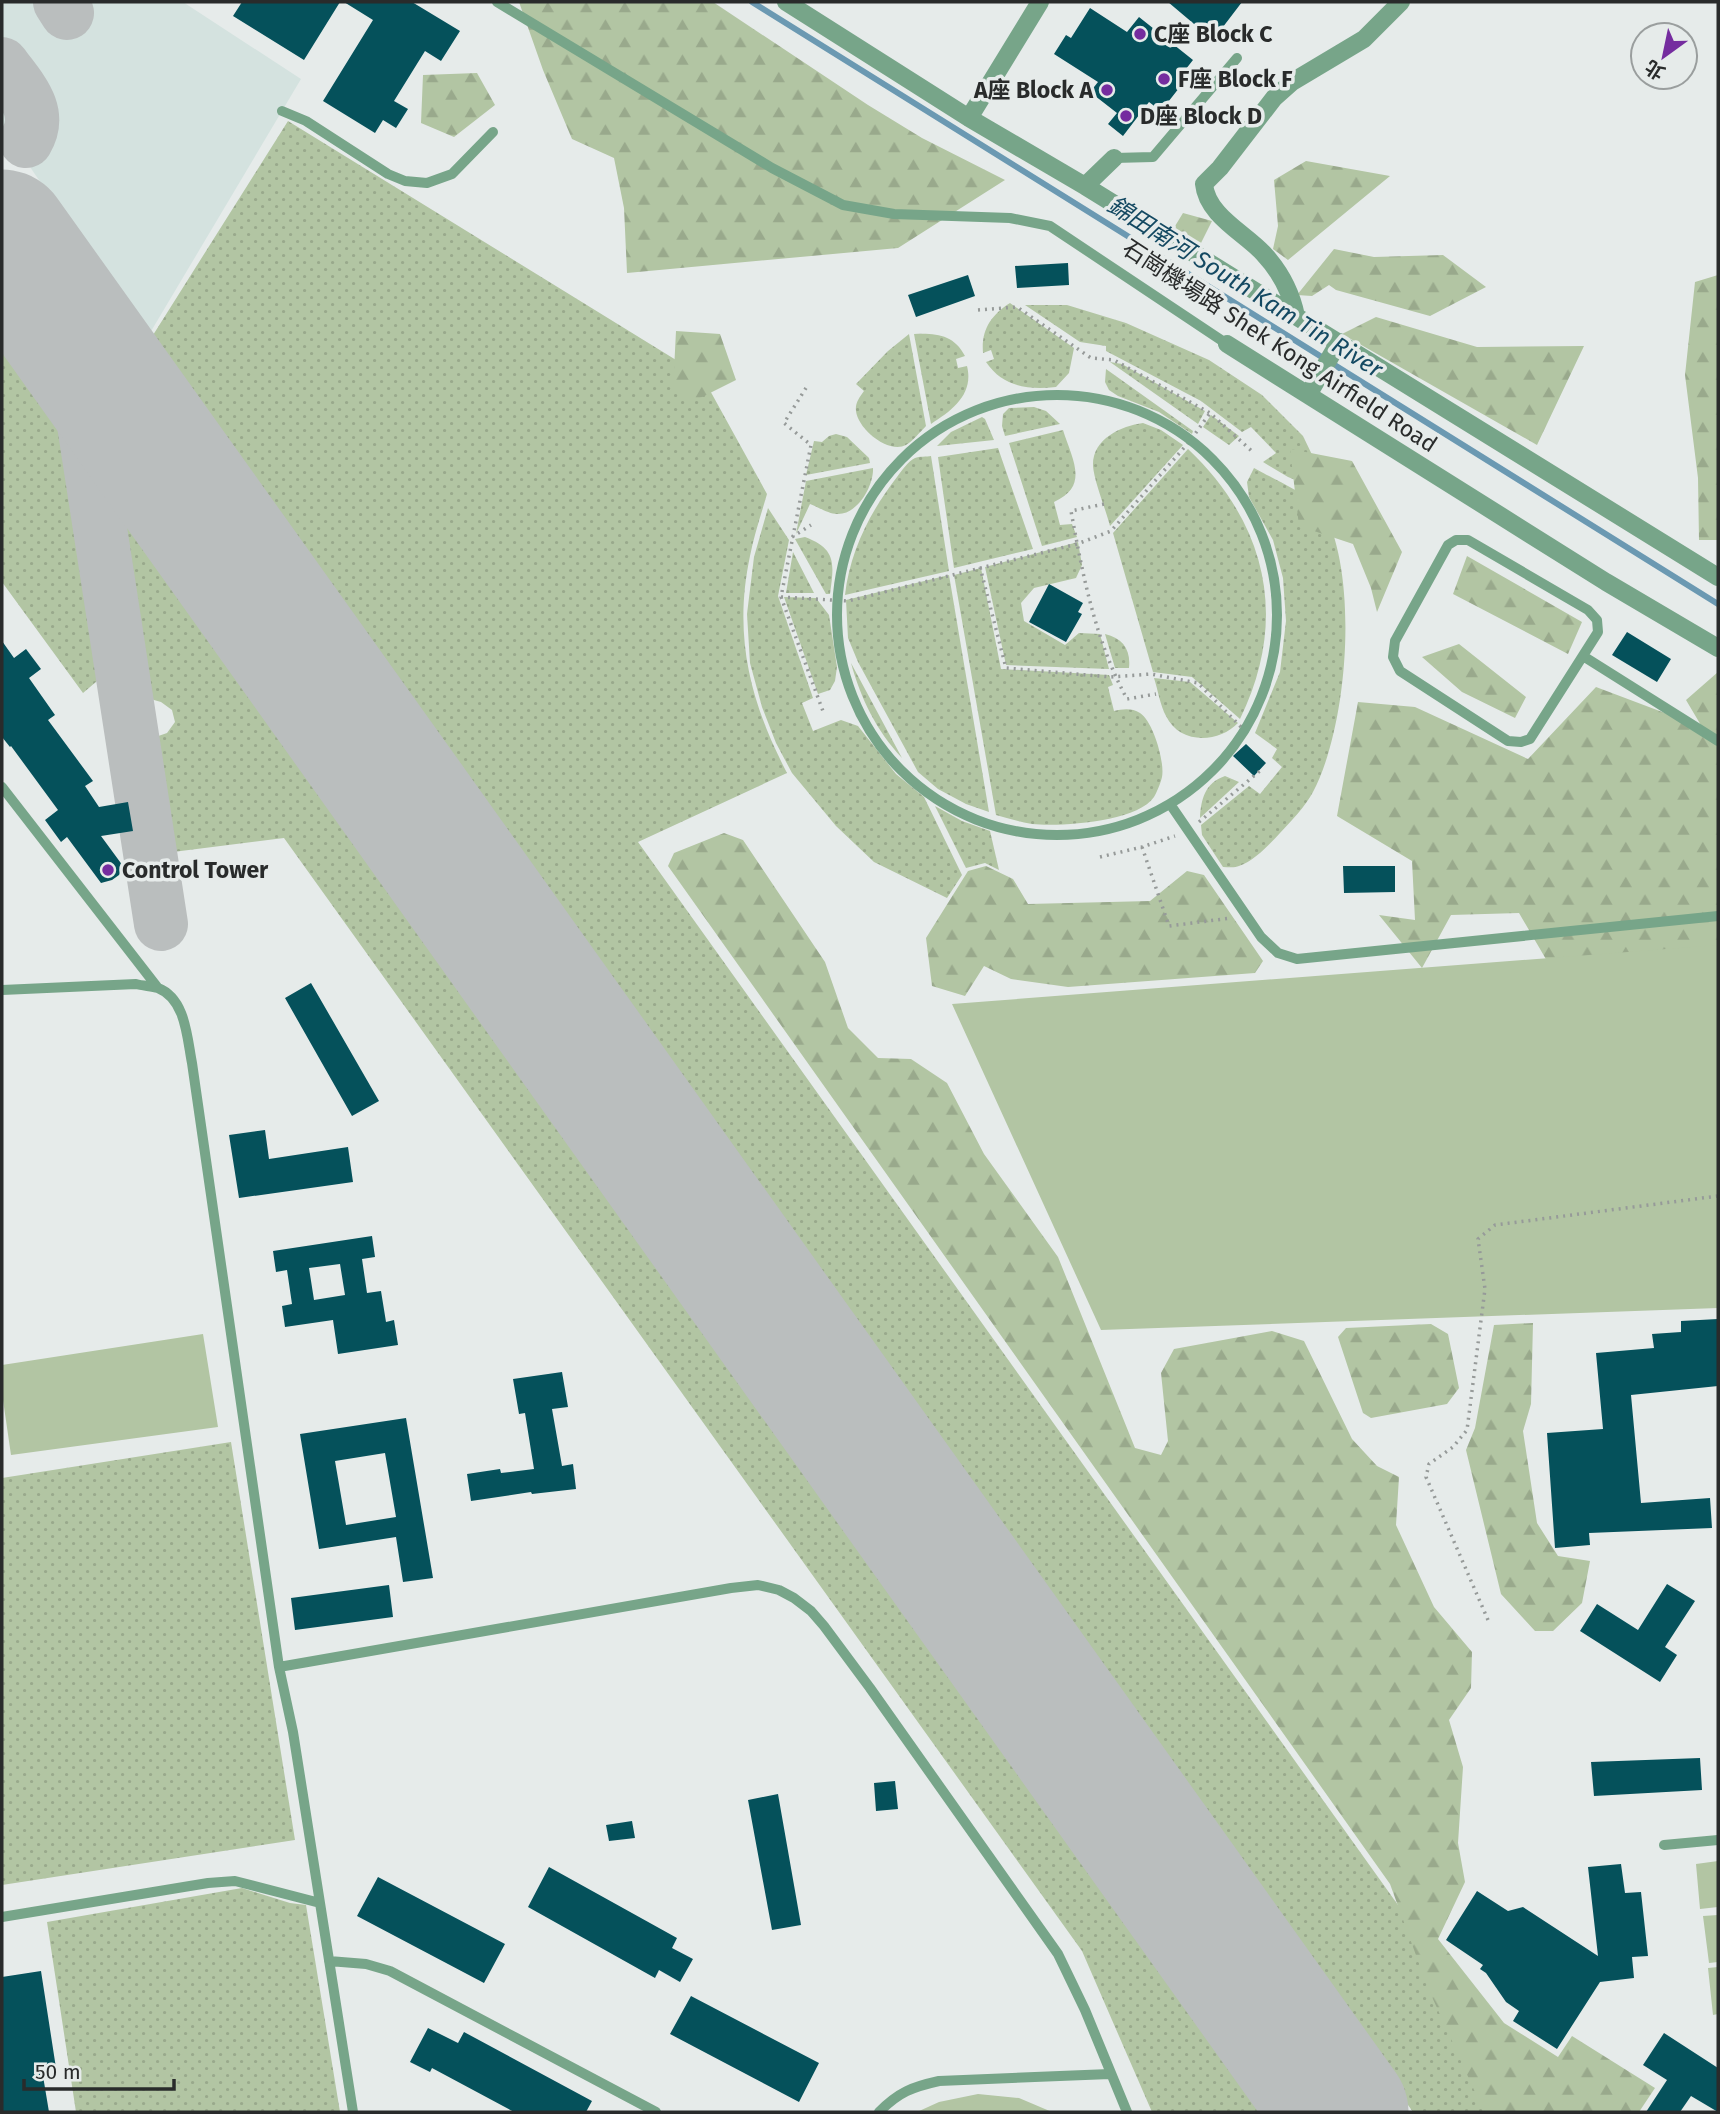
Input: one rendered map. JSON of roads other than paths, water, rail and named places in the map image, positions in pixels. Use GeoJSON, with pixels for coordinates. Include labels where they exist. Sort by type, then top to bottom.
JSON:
{"type":"FeatureCollection","features":[{"type":"Feature","properties":{"kind":"street"},"geometry":{"type":"LineString","coordinates":[[786,2],[1718,577]]}},
{"type":"Feature","properties":{"kind":"street"},"geometry":{"type":"LineString","coordinates":[[969,117],[1040,2]]}},
{"type":"Feature","properties":{"kind":"street"},"geometry":{"type":"LineString","coordinates":[[1296,316],[1293,300],[1280,275],[1263,253],[1210,204],[1204,184],[1220,168],[1274,98],[1292,82],[1364,38],[1401,2]]}},
{"type":"Feature","properties":{"kind":"street"},"geometry":{"type":"LineString","coordinates":[[1085,186],[1114,158]]}},
{"type":"Feature","properties":{"kind":"street"},"geometry":{"type":"LineString","coordinates":[[1308,395],[1339,342]]}},
{"type":"Feature","properties":{"kind":"street","name":"石崗機場路 Shek Kong Airfield Road"},"geometry":{"type":"LineString","coordinates":[[1227,344],[1606,582],[1718,648]]}},
{"type":"Feature","properties":{"kind":"lane","name":"石崗機場路 Shek Kong Airfield Road"},"geometry":{"type":"LineString","coordinates":[[497,2],[772,168],[843,205],[894,214],[1010,218],[1050,226],[1227,344]]}},
{"type":"Feature","properties":{"kind":"lane"},"geometry":{"type":"LineString","coordinates":[[1114,158],[1153,157],[1237,58]]}},
{"type":"Feature","properties":{"kind":"lane"},"geometry":{"type":"LineString","coordinates":[[282,111],[306,121],[388,174],[405,181],[427,183],[452,174],[494,132]]}},
{"type":"Feature","properties":{"kind":"lane"},"geometry":{"type":"LineString","coordinates":[[1044,395],[1097,399],[1136,411],[1190,440],[1213,461],[1246,503],[1258,527],[1273,578],[1277,631],[1273,657],[1262,695],[1245,730],[1212,772],[1170,804],[1146,816],[1108,828],[1069,834],[1016,831],[990,824],[942,802],[900,769],[861,715],[846,678],[840,652],[837,599],[847,547],[856,522],[884,477],[922,440],[967,413],[1018,398],[1044,395]]}},
{"type":"Feature","properties":{"kind":"lane"},"geometry":{"type":"LineString","coordinates":[[1456,540],[1468,540],[1588,610],[1597,620],[1598,632],[1583,656],[1530,740],[1521,742],[1508,741],[1400,671],[1393,657],[1395,641],[1448,545],[1456,540]]}},
{"type":"Feature","properties":{"kind":"lane"},"geometry":{"type":"LineString","coordinates":[[1583,656],[1718,741]]}},
{"type":"Feature","properties":{"kind":"lane"},"geometry":{"type":"LineString","coordinates":[[2,787],[158,988],[171,996],[181,1012],[192,1063],[279,1667],[293,1732],[353,2112]]}},
{"type":"Feature","properties":{"kind":"lane"},"geometry":{"type":"LineString","coordinates":[[1170,804],[1261,937],[1278,953],[1297,959],[1718,916]]}},
{"type":"Feature","properties":{"kind":"lane"},"geometry":{"type":"LineString","coordinates":[[2,990],[136,984],[158,988]]}},
{"type":"Feature","properties":{"kind":"lane"},"geometry":{"type":"LineString","coordinates":[[279,1667],[731,1588],[758,1586],[779,1590],[811,1611],[824,1626],[1051,1944],[1085,2010],[1127,2112]]}},
{"type":"Feature","properties":{"kind":"lane"},"geometry":{"type":"LineString","coordinates":[[1664,1845],[1718,1840]]}},
{"type":"Feature","properties":{"kind":"lane"},"geometry":{"type":"LineString","coordinates":[[2,1917],[208,1882],[235,1881],[320,1903]]}},
{"type":"Feature","properties":{"kind":"lane"},"geometry":{"type":"LineString","coordinates":[[329,1961],[366,1964],[390,1971],[656,2112]]}},
{"type":"Feature","properties":{"kind":"lane"},"geometry":{"type":"LineString","coordinates":[[879,2112],[912,2087],[939,2081],[1110,2074]]}},
{"type":"Feature","properties":{"kind":"waterway","name":"錦田南河 South Kam Tin River"},"geometry":{"type":"LineString","coordinates":[[752,2],[1718,604]]}},
{"type":"Feature","properties":{"kind":"place","name":"C座 Block C"},"geometry":{"type":"Point","coordinates":[1140,34]}},
{"type":"Feature","properties":{"kind":"place","name":"F座 Block F"},"geometry":{"type":"Point","coordinates":[1164,79]}},
{"type":"Feature","properties":{"kind":"place","name":"A座 Block A"},"geometry":{"type":"Point","coordinates":[1107,90]}},
{"type":"Feature","properties":{"kind":"place","name":"D座 Block D"},"geometry":{"type":"Point","coordinates":[1126,116]}},
{"type":"Feature","properties":{"kind":"place","name":"Control Tower"},"geometry":{"type":"Point","coordinates":[108,870]}}]}
